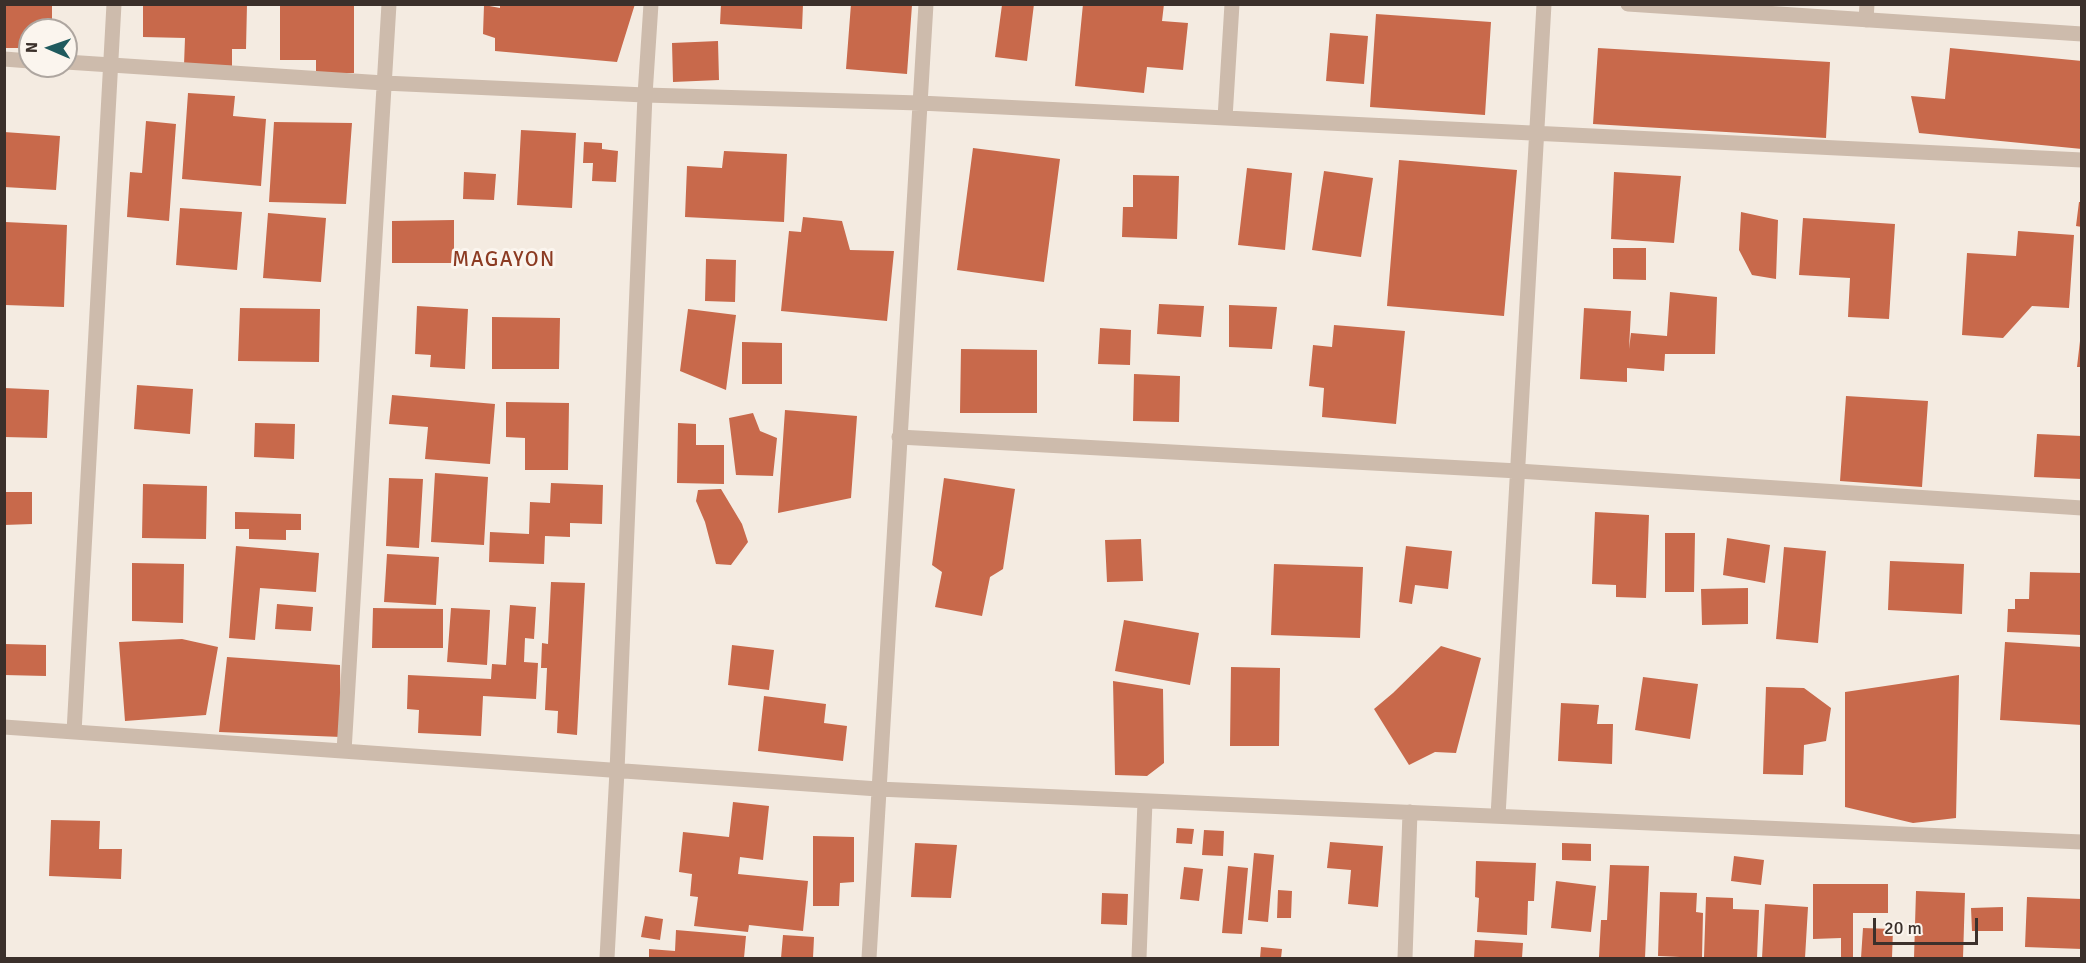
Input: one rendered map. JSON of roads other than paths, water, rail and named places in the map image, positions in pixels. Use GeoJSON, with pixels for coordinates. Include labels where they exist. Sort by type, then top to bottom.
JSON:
{"type":"FeatureCollection","features":[{"type":"Feature","properties":{"kind":"street"},"geometry":{"type":"LineString","coordinates":[[74,732],[114,4]]}},
{"type":"Feature","properties":{"kind":"street"},"geometry":{"type":"LineString","coordinates":[[344,752],[389,4]]}},
{"type":"Feature","properties":{"kind":"street"},"geometry":{"type":"LineString","coordinates":[[607,958],[645,95],[651,4]]}},
{"type":"Feature","properties":{"kind":"street"},"geometry":{"type":"LineString","coordinates":[[869,958],[926,4]]}},
{"type":"Feature","properties":{"kind":"street"},"geometry":{"type":"LineString","coordinates":[[1225,118],[1232,4]]}},
{"type":"Feature","properties":{"kind":"street"},"geometry":{"type":"LineString","coordinates":[[1498,816],[1544,4]]}},
{"type":"Feature","properties":{"kind":"street"},"geometry":{"type":"LineString","coordinates":[[1628,4],[1867,12],[2082,34]]}},
{"type":"Feature","properties":{"kind":"street"},"geometry":{"type":"LineString","coordinates":[[78,63],[384,83],[645,95],[920,103],[2082,160]]}},
{"type":"Feature","properties":{"kind":"street"},"geometry":{"type":"LineString","coordinates":[[899,437],[1518,471],[2082,508]]}},
{"type":"Feature","properties":{"kind":"street"},"geometry":{"type":"LineString","coordinates":[[4,727],[878,789],[2082,842]]}},
{"type":"Feature","properties":{"kind":"street"},"geometry":{"type":"LineString","coordinates":[[1139,958],[1145,801]]}},
{"type":"Feature","properties":{"kind":"street"},"geometry":{"type":"LineString","coordinates":[[1405,958],[1410,812]]}},
{"type":"Feature","properties":{"kind":"district","name":"MAGAYON"},"geometry":{"type":"Point","coordinates":[504,260]}}]}
